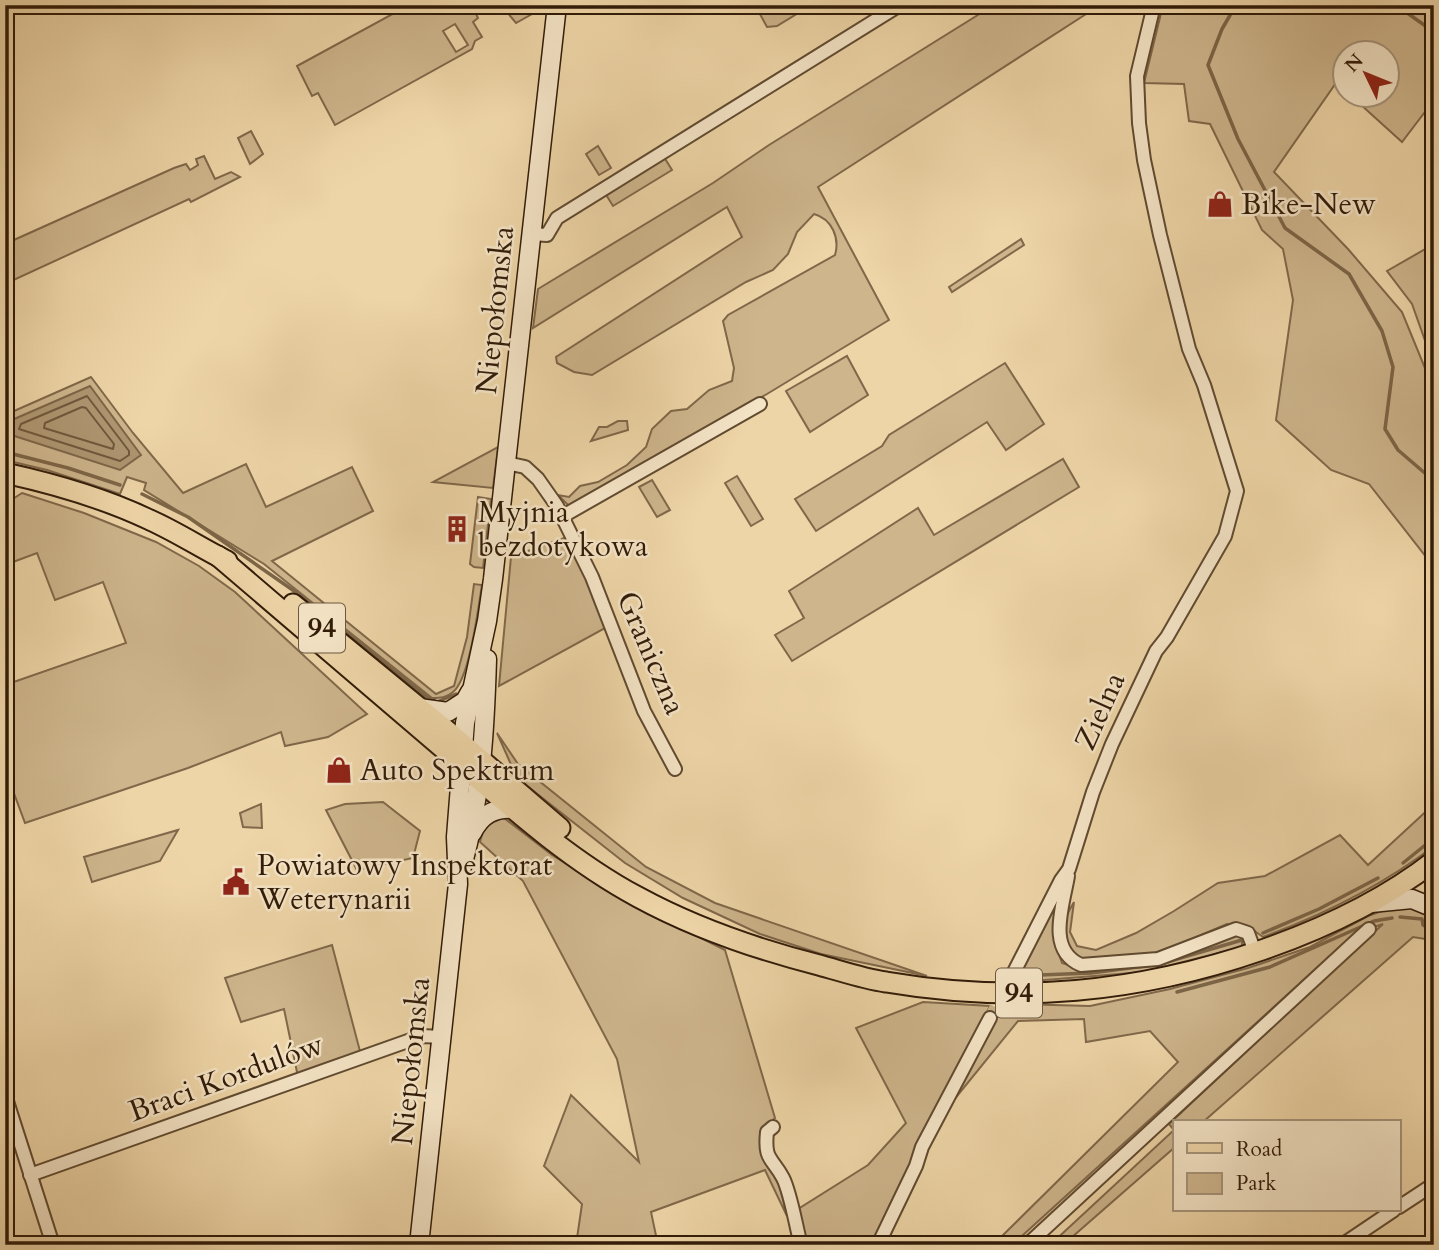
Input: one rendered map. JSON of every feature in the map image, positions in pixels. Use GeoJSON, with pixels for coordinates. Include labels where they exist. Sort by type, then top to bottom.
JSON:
{"type":"FeatureCollection","features":[{"type":"Feature","properties":{"kind":"main road","name":"Niepołomska"},"geometry":{"type":"LineString","coordinates":[[458,884],[471,837],[480,770],[485,725],[488,621],[556,5]]}},
{"type":"Feature","properties":{"kind":"main road","name":"94"},"geometry":{"type":"LineString","coordinates":[[5,473],[55,484],[103,500],[149,519],[244,569],[285,598],[419,708],[463,755]]}},
{"type":"Feature","properties":{"kind":"main road","name":"94"},"geometry":{"type":"LineString","coordinates":[[218,556],[463,755],[514,808],[601,874],[638,897],[722,937],[782,956],[885,982],[993,994],[1055,993],[1115,987],[1173,976],[1294,938],[1364,904],[1432,866]]}},
{"type":"Feature","properties":{"kind":"main road","name":"Niepołomska"},"geometry":{"type":"LineString","coordinates":[[419,1245],[458,884],[456,837],[463,755],[473,685],[488,621]]}},
{"type":"Feature","properties":{"kind":"main road"},"geometry":{"type":"LineString","coordinates":[[419,708],[448,712],[465,701],[473,685]]}},
{"type":"Feature","properties":{"kind":"main road"},"geometry":{"type":"LineString","coordinates":[[485,725],[495,756],[511,788]]}},
{"type":"Feature","properties":{"kind":"main road","name":"94"},"geometry":{"type":"LineString","coordinates":[[480,770],[511,788],[586,849],[636,883],[782,956]]}},
{"type":"Feature","properties":{"kind":"main road"},"geometry":{"type":"LineString","coordinates":[[471,837],[477,823],[492,811],[499,807],[514,808]]}},
{"type":"Feature","properties":{"kind":"main road"},"geometry":{"type":"LineString","coordinates":[[1364,904],[1412,899],[1434,908]]}},
{"type":"Feature","properties":{"kind":"street"},"geometry":{"type":"LineString","coordinates":[[531,234],[547,235],[557,218],[900,5]]}},
{"type":"Feature","properties":{"kind":"street","name":"Zielna"},"geometry":{"type":"LineString","coordinates":[[1013,974],[1069,869],[1093,792],[1132,701],[1156,651],[1167,637],[1225,536],[1237,497],[1233,473],[1189,349],[1144,160],[1139,123],[1138,76],[1154,5]]}},
{"type":"Feature","properties":{"kind":"street"},"geometry":{"type":"LineString","coordinates":[[562,516],[760,404]]}},
{"type":"Feature","properties":{"kind":"street","name":"Graniczna"},"geometry":{"type":"LineString","coordinates":[[506,463],[525,467],[538,479],[562,516],[592,577],[644,711],[675,769]]}},
{"type":"Feature","properties":{"kind":"street"},"geometry":{"type":"LineString","coordinates":[[1069,869],[1059,933],[1065,954],[1072,961],[1081,965],[1158,959],[1236,929],[1248,933],[1255,952]]}},
{"type":"Feature","properties":{"kind":"street"},"geometry":{"type":"LineString","coordinates":[[1027,1245],[1369,929]]}},
{"type":"Feature","properties":{"kind":"street"},"geometry":{"type":"LineString","coordinates":[[878,1245],[916,1166],[922,1147],[990,1018]]}},
{"type":"Feature","properties":{"kind":"street","name":"Braci Kordulów"},"geometry":{"type":"LineString","coordinates":[[30,1175],[422,1035],[441,1037]]}},
{"type":"Feature","properties":{"kind":"street"},"geometry":{"type":"LineString","coordinates":[[5,1094],[53,1245]]}},
{"type":"Feature","properties":{"kind":"street"},"geometry":{"type":"LineString","coordinates":[[773,1127],[767,1132],[765,1148],[770,1162],[783,1179],[801,1245]]}},
{"type":"Feature","properties":{"kind":"street"},"geometry":{"type":"LineString","coordinates":[[1400,1206],[1434,1184]]}},
{"type":"Feature","properties":{"kind":"street"},"geometry":{"type":"LineString","coordinates":[[1342,1245],[1391,1212]]}},
{"type":"Feature","properties":{"kind":"green space"},"geometry":{"type":"Polygon","coordinates":[[[409,5],[476,5],[478,18],[473,22],[482,37],[475,41],[472,49],[335,125],[318,93],[312,96],[297,66],[409,5]],[[455,24],[443,31],[456,52],[468,45],[455,24]]]}},
{"type":"Feature","properties":{"kind":"green space"},"geometry":{"type":"Polygon","coordinates":[[[501,5],[541,5],[541,9],[516,23],[501,5]]]}},
{"type":"Feature","properties":{"kind":"green space"},"geometry":{"type":"Polygon","coordinates":[[[755,5],[801,5],[803,10],[777,26],[767,27],[755,5]]]}},
{"type":"Feature","properties":{"kind":"green space"},"geometry":{"type":"Polygon","coordinates":[[[994,5],[1097,7],[818,187],[889,320],[576,505],[568,505],[558,495],[569,497],[580,486],[598,482],[627,465],[646,447],[652,429],[671,411],[687,409],[709,390],[732,381],[734,368],[723,321],[728,315],[835,255],[835,236],[826,220],[814,214],[797,232],[788,254],[773,270],[746,282],[592,375],[574,372],[557,363],[556,357],[742,237],[727,207],[533,328],[538,289],[713,183],[769,145],[994,5]]]}},
{"type":"Feature","properties":{"kind":"green space"},"geometry":{"type":"Polygon","coordinates":[[[1163,5],[1434,5],[1434,100],[1402,142],[1364,108],[1400,108],[1400,38],[1330,38],[1330,92],[1274,172],[1348,249],[1402,312],[1434,390],[1434,567],[1369,484],[1331,470],[1276,420],[1293,300],[1283,249],[1262,230],[1210,124],[1189,121],[1184,84],[1144,83],[1163,5]]]}},
{"type":"Feature","properties":{"kind":"green space"},"geometry":{"type":"Polygon","coordinates":[[[251,131],[263,154],[250,164],[238,138],[251,131]]]}},
{"type":"Feature","properties":{"kind":"green space"},"geometry":{"type":"Polygon","coordinates":[[[598,146],[611,168],[599,175],[586,154],[598,146]]]}},
{"type":"Feature","properties":{"kind":"green space"},"geometry":{"type":"Polygon","coordinates":[[[204,156],[215,179],[231,172],[240,177],[191,202],[189,199],[5,284],[5,244],[174,168],[186,164],[190,170],[198,165],[196,159],[204,156]]]}},
{"type":"Feature","properties":{"kind":"green space"},"geometry":{"type":"Polygon","coordinates":[[[664,157],[672,170],[613,206],[605,193],[664,157]]]}},
{"type":"Feature","properties":{"kind":"green space"},"geometry":{"type":"Polygon","coordinates":[[[1021,239],[1024,245],[952,292],[949,287],[1021,239]]]}},
{"type":"Feature","properties":{"kind":"green space"},"geometry":{"type":"Polygon","coordinates":[[[1434,244],[1434,366],[1412,304],[1387,271],[1434,244]]]}},
{"type":"Feature","properties":{"kind":"green space"},"geometry":{"type":"Polygon","coordinates":[[[847,356],[868,395],[810,432],[786,391],[847,356]]]}},
{"type":"Feature","properties":{"kind":"green space"},"geometry":{"type":"Polygon","coordinates":[[[1005,363],[1044,424],[1006,450],[987,422],[816,531],[795,499],[882,446],[889,435],[1005,363]]]}},
{"type":"Feature","properties":{"kind":"green space"},"geometry":{"type":"Polygon","coordinates":[[[91,377],[183,493],[246,464],[266,507],[352,467],[373,511],[272,561],[436,694],[454,686],[467,637],[474,584],[482,585],[469,658],[453,692],[432,698],[264,564],[144,490],[146,483],[127,477],[120,494],[47,470],[5,460],[5,415],[91,377]]]}},
{"type":"Feature","properties":{"kind":"green space"},"geometry":{"type":"Polygon","coordinates":[[[618,421],[627,421],[628,430],[591,441],[599,427],[607,427],[618,421]]]}},
{"type":"Feature","properties":{"kind":"green space"},"geometry":{"type":"Polygon","coordinates":[[[498,447],[493,488],[433,482],[498,447]]]}},
{"type":"Feature","properties":{"kind":"green space"},"geometry":{"type":"Polygon","coordinates":[[[1063,459],[1079,487],[792,661],[775,635],[804,618],[789,591],[918,508],[934,535],[1063,459]]]}},
{"type":"Feature","properties":{"kind":"green space"},"geometry":{"type":"Polygon","coordinates":[[[737,476],[763,519],[751,526],[725,483],[737,476]]]}},
{"type":"Feature","properties":{"kind":"green space"},"geometry":{"type":"Polygon","coordinates":[[[652,480],[670,510],[657,517],[639,487],[652,480]]]}},
{"type":"Feature","properties":{"kind":"green space"},"geometry":{"type":"Polygon","coordinates":[[[22,493],[84,513],[156,542],[199,566],[235,592],[367,714],[328,737],[285,746],[281,732],[188,768],[25,823],[5,769],[5,685],[126,643],[103,582],[55,600],[37,553],[5,565],[5,504],[22,493]]]}},
{"type":"Feature","properties":{"kind":"green space"},"geometry":{"type":"Polygon","coordinates":[[[478,497],[491,499],[483,568],[470,564],[478,497]]]}},
{"type":"Feature","properties":{"kind":"green space"},"geometry":{"type":"Polygon","coordinates":[[[567,537],[596,597],[607,627],[499,686],[511,557],[567,537]]]}},
{"type":"Feature","properties":{"kind":"green space"},"geometry":{"type":"Polygon","coordinates":[[[497,733],[518,764],[646,867],[715,903],[927,976],[821,954],[760,934],[683,898],[625,863],[517,778],[497,733]]]}},
{"type":"Feature","properties":{"kind":"green space"},"geometry":{"type":"Polygon","coordinates":[[[383,802],[420,831],[413,858],[357,870],[326,810],[345,804],[383,802]]]}},
{"type":"Feature","properties":{"kind":"green space"},"geometry":{"type":"Polygon","coordinates":[[[261,804],[262,828],[243,827],[240,813],[261,804]]]}},
{"type":"Feature","properties":{"kind":"green space"},"geometry":{"type":"Polygon","coordinates":[[[1434,804],[1434,846],[1394,874],[1352,898],[1263,937],[1246,925],[1227,924],[1152,956],[1119,960],[1081,959],[1070,951],[1064,938],[1065,918],[1074,902],[1070,932],[1077,946],[1096,950],[1136,933],[1218,883],[1265,876],[1340,835],[1368,865],[1434,804]]]}},
{"type":"Feature","properties":{"kind":"green space"},"geometry":{"type":"Polygon","coordinates":[[[504,818],[552,855],[629,902],[725,950],[775,1118],[760,1134],[760,1142],[763,1154],[775,1175],[787,1216],[765,1170],[651,1212],[658,1245],[576,1245],[582,1204],[544,1166],[571,1095],[639,1162],[617,1059],[523,881],[480,842],[488,826],[504,818]]]}},
{"type":"Feature","properties":{"kind":"green space"},"geometry":{"type":"Polygon","coordinates":[[[178,830],[160,861],[92,882],[84,857],[178,830]]]}},
{"type":"Feature","properties":{"kind":"green space"},"geometry":{"type":"Polygon","coordinates":[[[1061,893],[1056,937],[1062,963],[1083,968],[1127,967],[1170,957],[1233,934],[1242,936],[1242,947],[1144,972],[1020,982],[1016,978],[1061,893]]]}},
{"type":"Feature","properties":{"kind":"green space"},"geometry":{"type":"Polygon","coordinates":[[[1398,905],[1417,906],[1434,922],[1432,940],[1413,937],[1205,1120],[1173,1120],[1383,924],[1354,934],[1012,1245],[993,1245],[1178,1062],[1150,1031],[1086,1042],[1084,1019],[1018,1021],[953,1101],[950,1100],[995,1012],[999,1015],[1012,1004],[1090,1006],[1170,989],[1248,968],[1310,947],[1368,916],[1398,905]]]}},
{"type":"Feature","properties":{"kind":"green space"},"geometry":{"type":"Polygon","coordinates":[[[332,945],[361,1055],[298,1077],[284,1009],[241,1022],[225,978],[332,945]]]}},
{"type":"Feature","properties":{"kind":"green space"},"geometry":{"type":"Polygon","coordinates":[[[923,1002],[990,1006],[934,1116],[919,1138],[911,1165],[873,1245],[805,1245],[795,1211],[868,1165],[906,1123],[856,1028],[923,1002]]]}},
{"type":"Feature","properties":{"kind":"green space"},"geometry":{"type":"Polygon","coordinates":[[[1173,1131],[1173,1149],[1063,1245],[1050,1245],[1173,1131]]]}},
{"type":"Feature","properties":{"kind":"water"},"geometry":{"type":"Polygon","coordinates":[[[90,386],[141,455],[120,470],[5,433],[5,423],[90,386]]]}},
{"type":"Feature","properties":{"kind":"waterway"},"geometry":{"type":"LineString","coordinates":[[1236,5],[1222,29],[1208,65],[1238,139],[1285,228],[1349,274],[1382,331],[1393,367],[1385,429],[1398,450],[1434,481]]}},
{"type":"Feature","properties":{"kind":"waterway"},"geometry":{"type":"LineString","coordinates":[[1396,5],[1434,32]]}},
{"type":"Feature","properties":{"kind":"waterway"},"geometry":{"type":"LineString","coordinates":[[5,452],[120,485]]}},
{"type":"Feature","properties":{"kind":"waterway"},"geometry":{"type":"LineString","coordinates":[[142,494],[188,517],[297,593],[427,697],[437,702],[456,694]]}},
{"type":"Feature","properties":{"kind":"waterway"},"geometry":{"type":"LineString","coordinates":[[1403,863],[1434,838]]}},
{"type":"Feature","properties":{"kind":"waterway"},"geometry":{"type":"LineString","coordinates":[[1263,933],[1319,909],[1378,878]]}},
{"type":"Feature","properties":{"kind":"waterway"},"geometry":{"type":"LineString","coordinates":[[1400,917],[1422,919],[1423,925],[1434,931]]}},
{"type":"Feature","properties":{"kind":"waterway"},"geometry":{"type":"LineString","coordinates":[[1177,992],[1270,967],[1374,921],[1392,918]]}},
{"type":"Feature","properties":{"kind":"waterway"},"geometry":{"type":"LineString","coordinates":[[1160,964],[1242,940]]}},
{"type":"Feature","properties":{"kind":"waterway"},"geometry":{"type":"LineString","coordinates":[[1040,975],[1091,973],[1153,965]]}},
{"type":"Feature","properties":{"kind":"tunnel"},"geometry":{"type":"LineString","coordinates":[[990,1018],[1013,974]]}},
{"type":"Feature","properties":{"kind":"place","name":"Bike-New"},"geometry":{"type":"Point","coordinates":[1220,204]}},
{"type":"Feature","properties":{"kind":"place","name":"Myjnia bezdotykowa"},"geometry":{"type":"Point","coordinates":[457,529]}},
{"type":"Feature","properties":{"kind":"place","name":"Auto Spektrum"},"geometry":{"type":"Point","coordinates":[339,770]}},
{"type":"Feature","properties":{"kind":"place","name":"Powiatowy Inspektorat Weterynarii"},"geometry":{"type":"Point","coordinates":[236,882]}}]}
